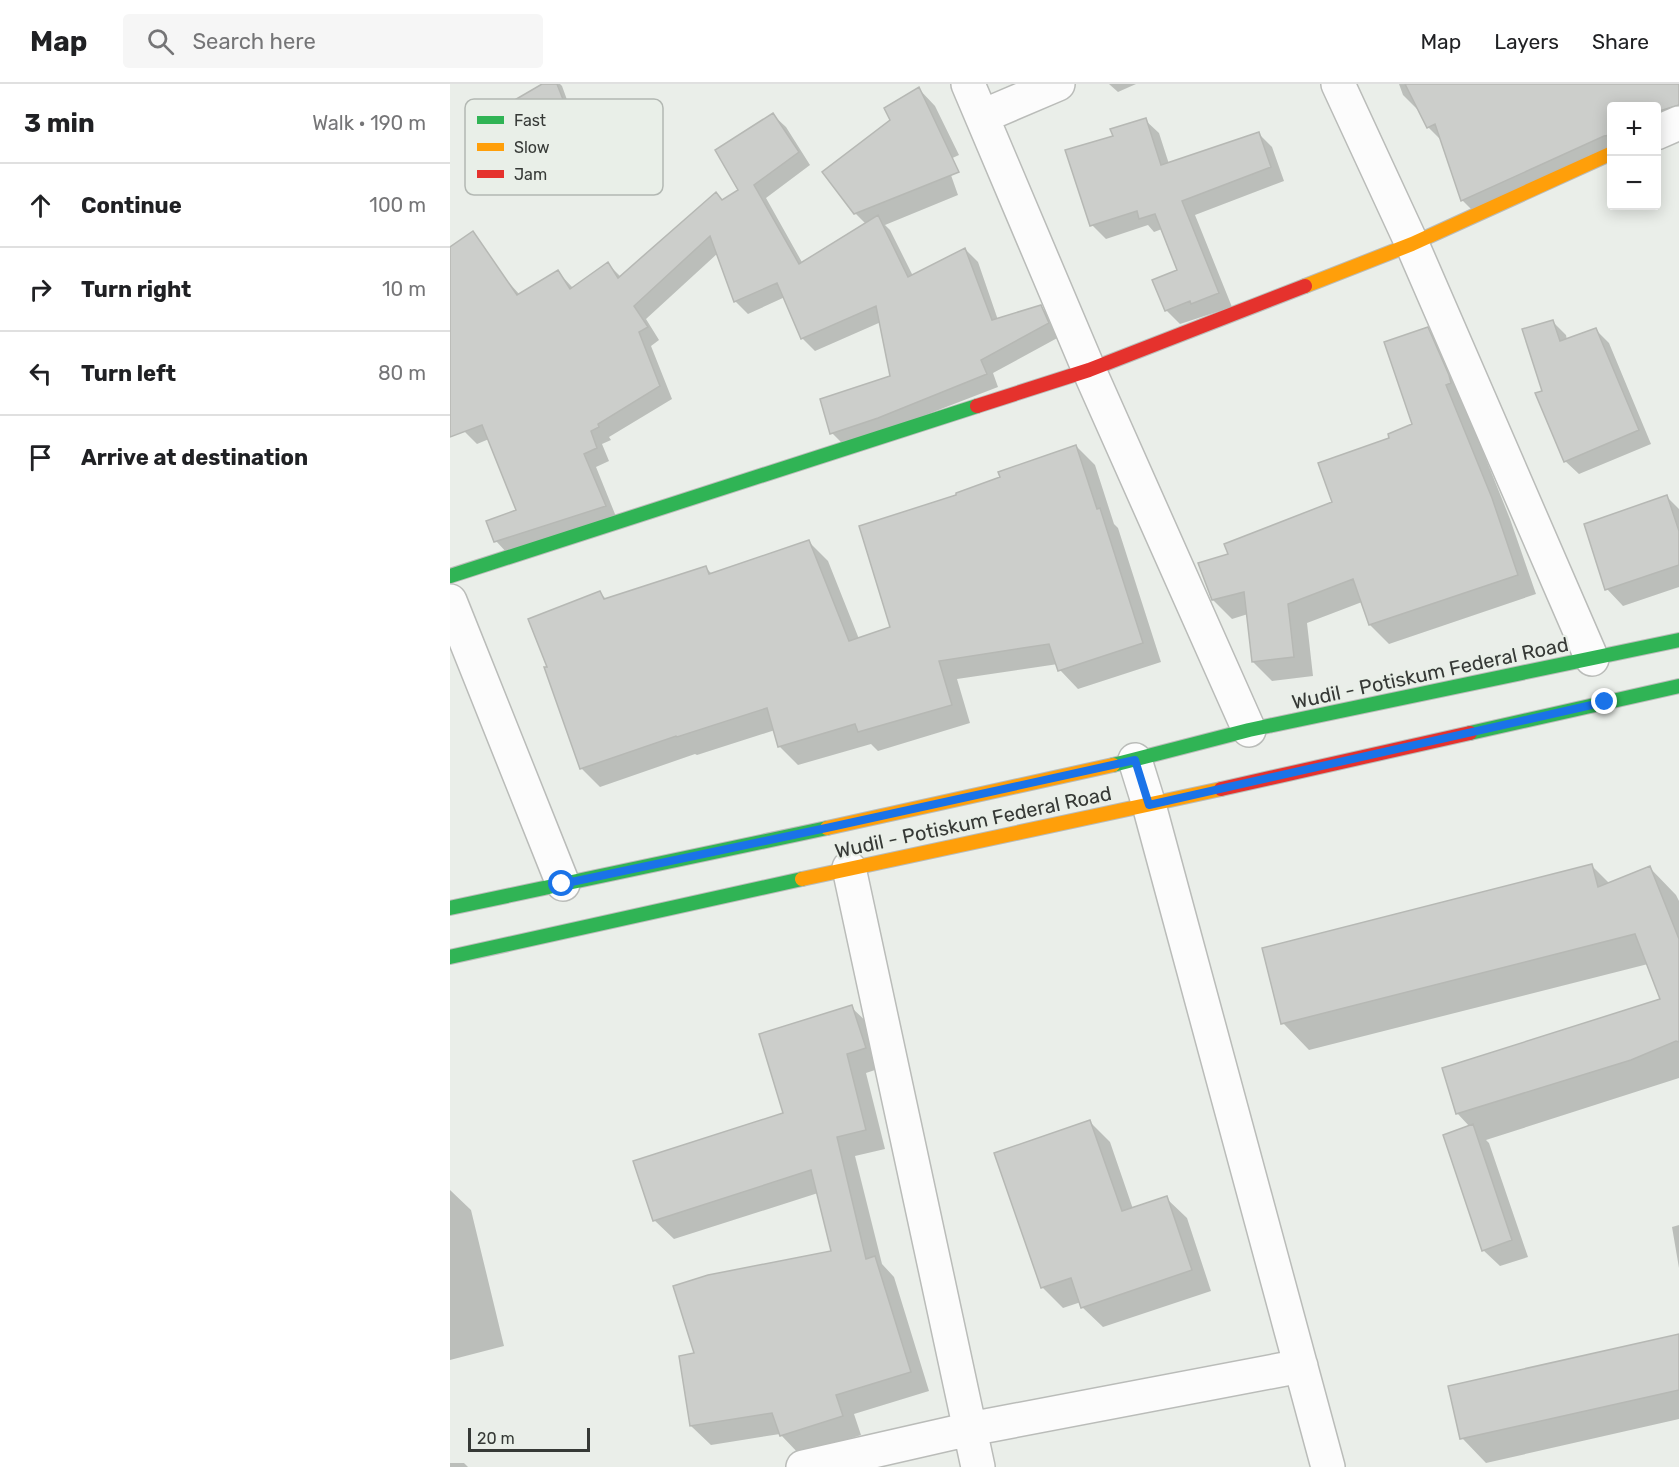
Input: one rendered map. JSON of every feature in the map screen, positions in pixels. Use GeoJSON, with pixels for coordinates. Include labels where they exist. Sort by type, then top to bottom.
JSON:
{"type":"FeatureCollection","features":[{"type":"Feature","properties":{"kind":"main road"},"geometry":{"type":"LineString","coordinates":[[450,576],[1089,370],[1412,244],[1607,155]]}},
{"type":"Feature","properties":{"kind":"main road","name":"Wudil - Potiskum Federal Road"},"geometry":{"type":"LineString","coordinates":[[450,908],[1135,760],[1249,730],[1679,640]]}},
{"type":"Feature","properties":{"kind":"main road","name":"Wudil - Potiskum Federal Road"},"geometry":{"type":"LineString","coordinates":[[450,957],[849,868],[1149,805],[1679,686]]}},
{"type":"Feature","properties":{"kind":"street"},"geometry":{"type":"LineString","coordinates":[[968,84],[1089,370],[1249,730]]}},
{"type":"Feature","properties":{"kind":"street"},"geometry":{"type":"LineString","coordinates":[[983,116],[1058,84]]}},
{"type":"Feature","properties":{"kind":"street"},"geometry":{"type":"LineString","coordinates":[[1338,84],[1412,244],[1592,659]]}},
{"type":"Feature","properties":{"kind":"street"},"geometry":{"type":"LineString","coordinates":[[1661,131],[1679,123]]}},
{"type":"Feature","properties":{"kind":"street"},"geometry":{"type":"LineString","coordinates":[[450,602],[562,884]]}},
{"type":"Feature","properties":{"kind":"street"},"geometry":{"type":"LineString","coordinates":[[1135,760],[1328,1467]]}},
{"type":"Feature","properties":{"kind":"street"},"geometry":{"type":"LineString","coordinates":[[849,868],[978,1467]]}},
{"type":"Feature","properties":{"kind":"street"},"geometry":{"type":"LineString","coordinates":[[803,1467],[970,1429],[1301,1366]]}},
{"type":"Feature","properties":{"kind":"building"},"geometry":{"type":"Polygon","coordinates":[[[542,84],[557,84],[563,99],[516,99],[542,84]]]}},
{"type":"Feature","properties":{"kind":"building"},"geometry":{"type":"Polygon","coordinates":[[[1405,84],[1679,84],[1679,105],[1661,110],[1661,102],[1607,102],[1607,136],[1461,201],[1435,124],[1427,128],[1405,84]]]}},
{"type":"Feature","properties":{"kind":"building"},"geometry":{"type":"Polygon","coordinates":[[[919,87],[959,172],[854,214],[822,172],[890,120],[884,108],[919,87]]]}},
{"type":"Feature","properties":{"kind":"building"},"geometry":{"type":"Polygon","coordinates":[[[773,113],[799,152],[754,185],[799,264],[878,215],[908,277],[965,248],[992,320],[1041,305],[1049,323],[981,360],[987,374],[878,418],[830,434],[820,399],[890,376],[876,306],[801,339],[777,283],[734,302],[710,236],[634,306],[648,327],[639,332],[660,386],[598,424],[599,427],[591,431],[597,448],[584,454],[606,506],[494,542],[486,521],[516,510],[482,425],[450,437],[450,247],[473,231],[517,295],[558,270],[570,289],[608,262],[618,278],[716,192],[722,200],[738,190],[715,150],[773,113]]]}},
{"type":"Feature","properties":{"kind":"building"},"geometry":{"type":"Polygon","coordinates":[[[1146,118],[1161,165],[1259,132],[1271,167],[1182,201],[1219,293],[1165,311],[1152,280],[1177,270],[1155,214],[1139,219],[1137,211],[1090,226],[1065,150],[1113,136],[1110,129],[1146,118]]]}},
{"type":"Feature","properties":{"kind":"building"},"geometry":{"type":"Polygon","coordinates":[[[1553,320],[1560,341],[1596,328],[1639,430],[1564,462],[1535,393],[1542,391],[1522,329],[1553,320]]]}},
{"type":"Feature","properties":{"kind":"building"},"geometry":{"type":"Polygon","coordinates":[[[1428,327],[1449,375],[1451,383],[1446,385],[1492,498],[1518,575],[1369,625],[1353,579],[1288,604],[1294,657],[1252,662],[1244,592],[1212,600],[1198,563],[1228,554],[1224,544],[1332,502],[1318,463],[1389,438],[1388,434],[1412,424],[1384,342],[1428,327]]]}},
{"type":"Feature","properties":{"kind":"building"},"geometry":{"type":"Polygon","coordinates":[[[1076,445],[1097,509],[1100,508],[1143,643],[1058,671],[1049,644],[939,661],[952,705],[858,732],[855,724],[778,747],[767,708],[580,769],[544,667],[547,667],[528,619],[600,591],[604,599],[706,566],[709,574],[809,540],[849,641],[890,627],[859,526],[956,495],[956,493],[1000,477],[998,472],[1076,445]]]}},
{"type":"Feature","properties":{"kind":"building"},"geometry":{"type":"Polygon","coordinates":[[[1667,495],[1679,531],[1679,565],[1605,590],[1584,524],[1667,495]]]}},
{"type":"Feature","properties":{"kind":"building"},"geometry":{"type":"Polygon","coordinates":[[[1592,864],[1598,887],[1650,866],[1679,939],[1679,1042],[1676,1041],[1631,1060],[1456,1114],[1442,1068],[1660,999],[1635,934],[1281,1024],[1262,948],[1592,864]]]}},
{"type":"Feature","properties":{"kind":"building"},"geometry":{"type":"Polygon","coordinates":[[[852,1005],[866,1048],[847,1054],[866,1130],[837,1137],[866,1259],[875,1256],[911,1372],[836,1395],[843,1416],[780,1436],[772,1413],[690,1426],[679,1356],[694,1353],[673,1286],[708,1275],[831,1251],[811,1170],[653,1221],[633,1161],[783,1113],[759,1034],[852,1005]]]}},
{"type":"Feature","properties":{"kind":"building"},"geometry":{"type":"Polygon","coordinates":[[[1090,1120],[1122,1211],[1167,1196],[1192,1270],[1081,1308],[1071,1278],[1041,1288],[994,1153],[1090,1120]]]}},
{"type":"Feature","properties":{"kind":"building"},"geometry":{"type":"Polygon","coordinates":[[[1473,1124],[1512,1240],[1482,1251],[1443,1135],[1473,1124]]]}},
{"type":"Feature","properties":{"kind":"building"},"geometry":{"type":"Polygon","coordinates":[[[1679,1334],[1679,1390],[1460,1439],[1448,1386],[1679,1334]]]}},
{"type":"Feature","properties":{"kind":"traffic: fast"},"geometry":{"type":"LineString","coordinates":[[450,576],[977,406]]}},
{"type":"Feature","properties":{"kind":"traffic: fast"},"geometry":{"type":"LineString","coordinates":[[1113,765],[1249,730],[1679,640]]}},
{"type":"Feature","properties":{"kind":"traffic: fast"},"geometry":{"type":"LineString","coordinates":[[1470,733],[1679,686]]}},
{"type":"Feature","properties":{"kind":"traffic: fast"},"geometry":{"type":"LineString","coordinates":[[450,908],[827,828]]}},
{"type":"Feature","properties":{"kind":"traffic: fast"},"geometry":{"type":"LineString","coordinates":[[450,957],[802,879]]}},
{"type":"Feature","properties":{"kind":"traffic: slow"},"geometry":{"type":"LineString","coordinates":[[1305,286],[1412,244],[1607,155]]}},
{"type":"Feature","properties":{"kind":"traffic: slow"},"geometry":{"type":"LineString","coordinates":[[827,828],[1113,765]]}},
{"type":"Feature","properties":{"kind":"traffic: slow"},"geometry":{"type":"LineString","coordinates":[[802,879],[1221,789]]}},
{"type":"Feature","properties":{"kind":"traffic: jam"},"geometry":{"type":"LineString","coordinates":[[977,406],[1089,370],[1305,286]]}},
{"type":"Feature","properties":{"kind":"traffic: jam"},"geometry":{"type":"LineString","coordinates":[[1221,789],[1470,733]]}},
{"type":"Feature","properties":{"kind":"route"},"geometry":{"type":"LineString","coordinates":[[562,884],[1135,760],[1149,805],[1605,702]]}}]}
